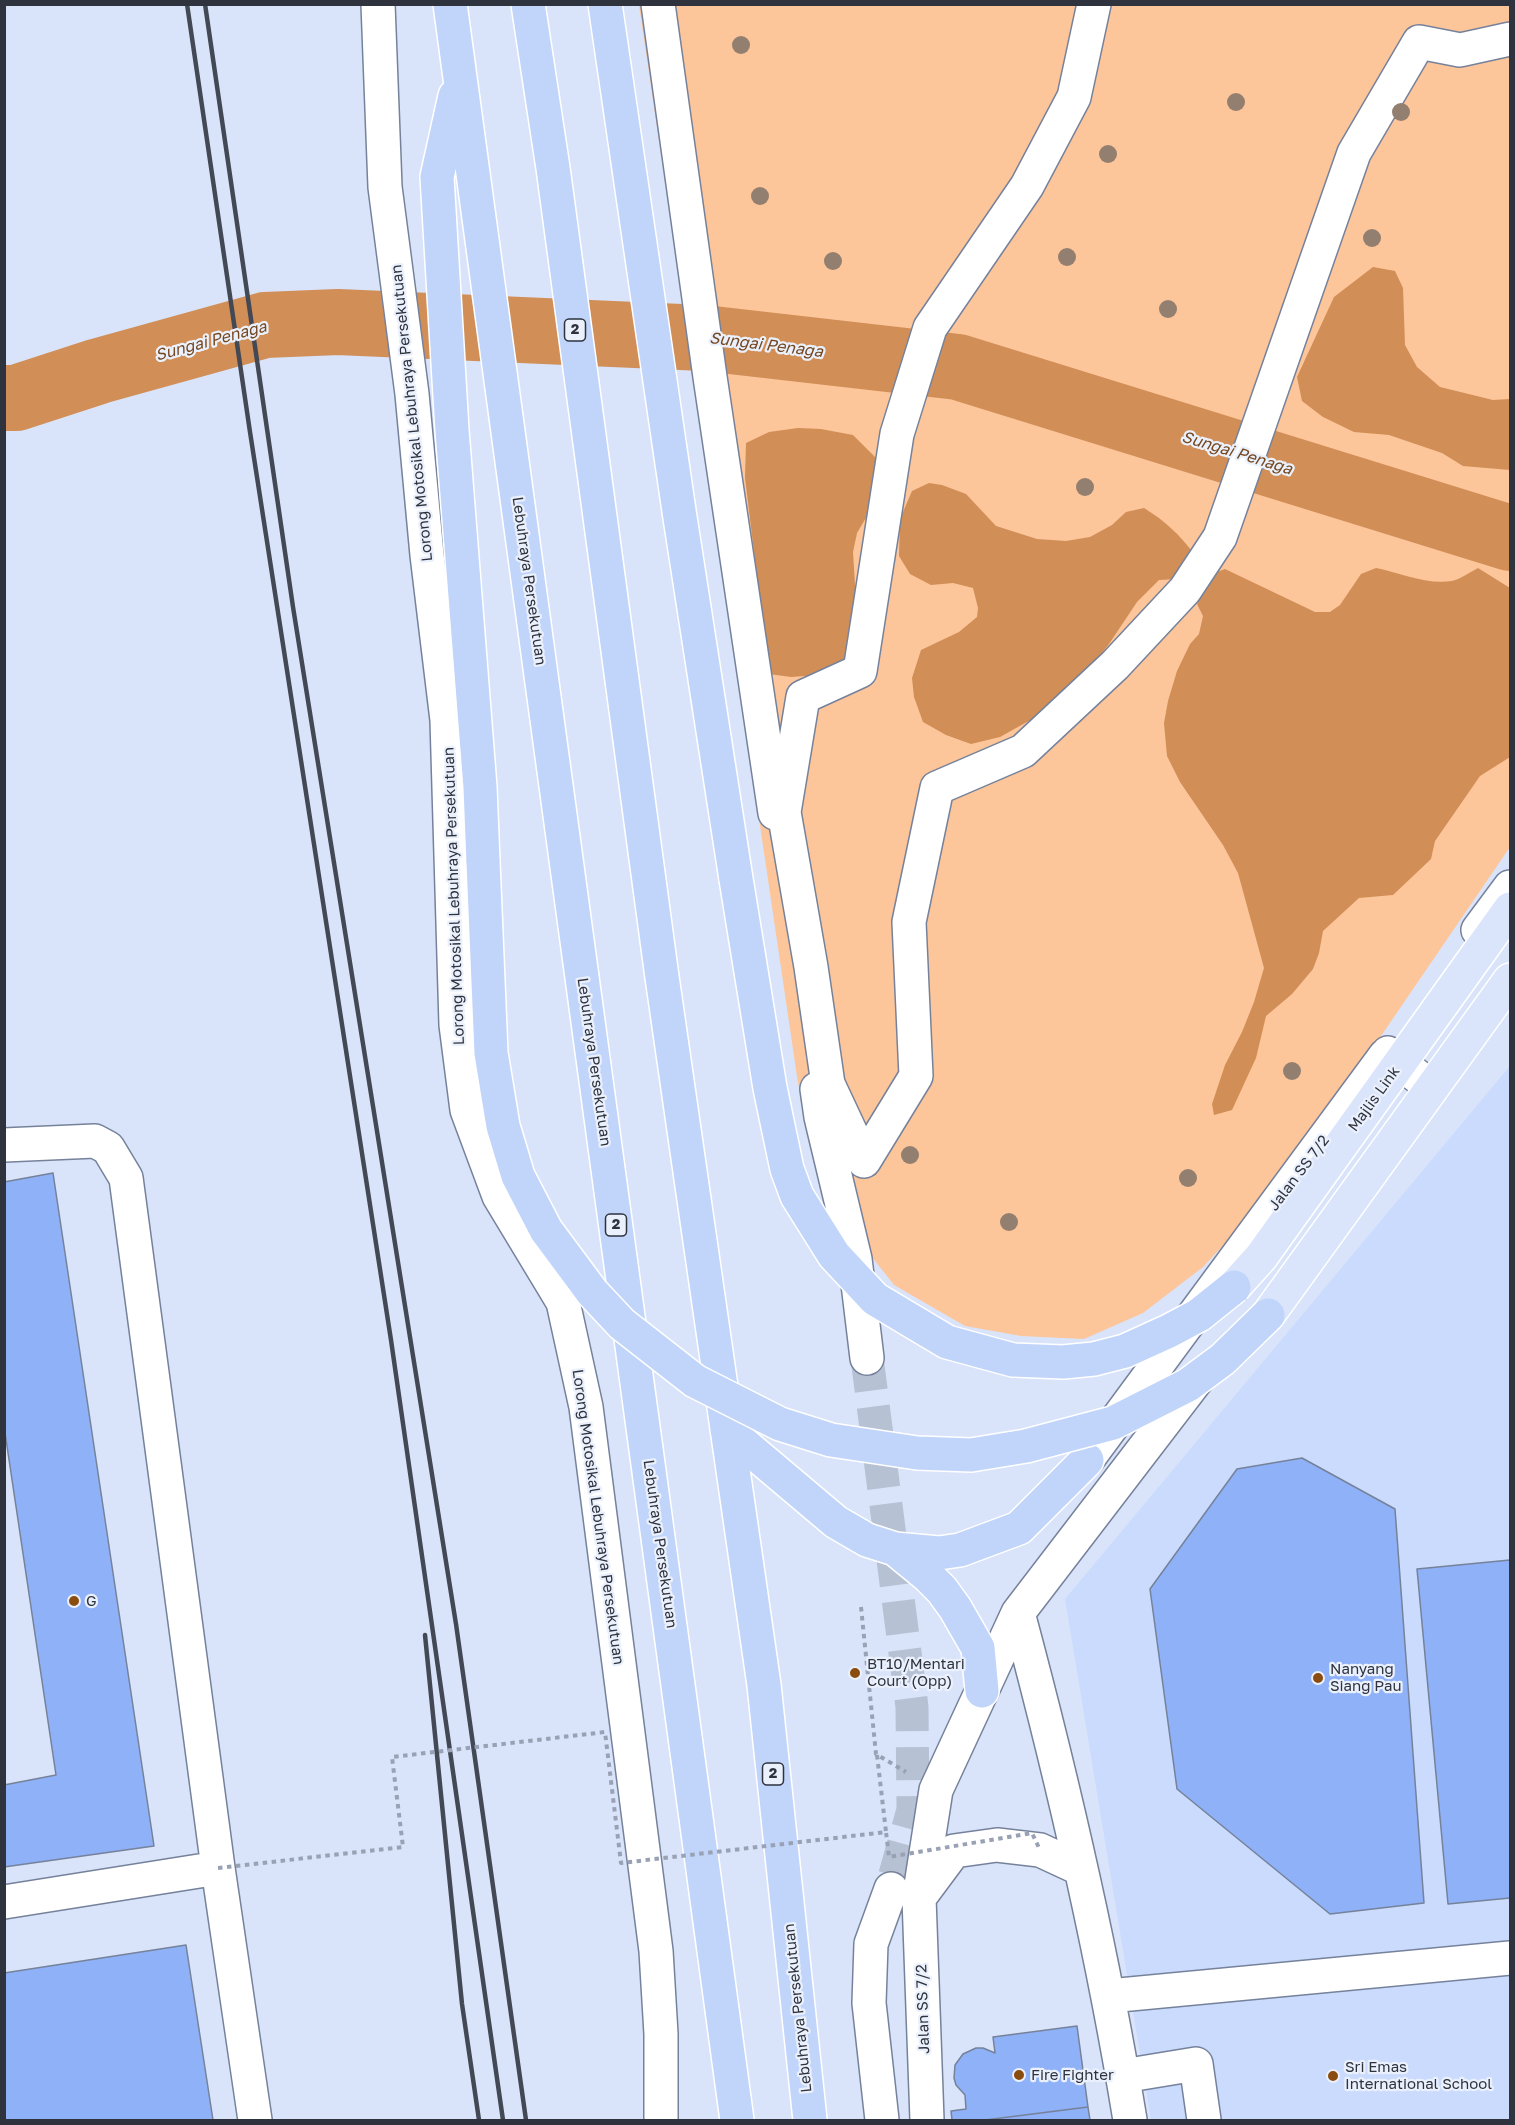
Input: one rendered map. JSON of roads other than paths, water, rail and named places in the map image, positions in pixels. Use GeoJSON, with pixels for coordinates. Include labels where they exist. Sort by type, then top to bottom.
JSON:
{"type":"FeatureCollection","features":[{"type":"Feature","properties":{"kind":"highway","name":"Lebuhraya Persekutuan"},"geometry":{"type":"LineString","coordinates":[[450,4],[737,2121]]}},
{"type":"Feature","properties":{"kind":"highway","name":"Lebuhraya Persekutuan"},"geometry":{"type":"LineString","coordinates":[[528,4],[553,168],[662,977],[764,1685],[810,2121]]}},
{"type":"Feature","properties":{"kind":"highway"},"geometry":{"type":"LineString","coordinates":[[605,4],[679,511],[736,879],[770,1088],[787,1169],[797,1196],[834,1255],[875,1299],[947,1342],[1013,1360],[1063,1362],[1094,1359],[1125,1352],[1199,1315],[1234,1287]]}},
{"type":"Feature","properties":{"kind":"highway"},"geometry":{"type":"LineString","coordinates":[[460,71],[437,177],[452,430],[480,787],[491,1053],[503,1126],[518,1176],[546,1230],[592,1292],[622,1324],[695,1381],[780,1424],[831,1440],[917,1453],[971,1455],[1026,1446],[1113,1423],[1188,1385],[1223,1359],[1268,1315]]}},
{"type":"Feature","properties":{"kind":"highway"},"geometry":{"type":"LineString","coordinates":[[727,1430],[836,1522],[867,1540],[894,1549],[939,1552],[960,1550],[1019,1528],[1087,1460]]}},
{"type":"Feature","properties":{"kind":"highway"},"geometry":{"type":"LineString","coordinates":[[894,1549],[928,1576],[956,1608],[978,1648],[982,1691]]}},
{"type":"Feature","properties":{"kind":"main road","name":"Majlis Link"},"geometry":{"type":"LineString","coordinates":[[1234,1287],[1261,1257],[1510,909]]}},
{"type":"Feature","properties":{"kind":"main road"},"geometry":{"type":"LineString","coordinates":[[1268,1315],[1510,980]]}},
{"type":"Feature","properties":{"kind":"street","name":"Lorong Motosikal Lebuhraya Persekutuan"},"geometry":{"type":"LineString","coordinates":[[378,4],[385,187],[412,394],[427,555],[447,720],[456,1025],[467,1110],[499,1196],[563,1302],[586,1407],[656,1951],[661,2034],[661,2121]]}},
{"type":"Feature","properties":{"kind":"street"},"geometry":{"type":"LineString","coordinates":[[658,4],[710,377],[821,1118],[855,1259],[867,1358]]}},
{"type":"Feature","properties":{"kind":"street"},"geometry":{"type":"LineString","coordinates":[[1094,4],[1074,97],[1027,186],[930,328],[897,434],[860,671],[804,697],[784,812],[811,967],[828,1084],[864,1161],[916,1076],[909,922],[937,788],[1023,751],[1115,665],[1185,590],[1220,537],[1354,153],[1419,42],[1460,50],[1510,39]]}},
{"type":"Feature","properties":{"kind":"street","name":"Jalan SS 7/2"},"geometry":{"type":"LineString","coordinates":[[1087,1460],[1510,887]]}},
{"type":"Feature","properties":{"kind":"street"},"geometry":{"type":"LineString","coordinates":[[905,1893],[936,1790],[1018,1613],[1176,1404],[1366,1171],[1510,968]]}},
{"type":"Feature","properties":{"kind":"street"},"geometry":{"type":"LineString","coordinates":[[1388,1053],[1427,1084]]}},
{"type":"Feature","properties":{"kind":"street"},"geometry":{"type":"LineString","coordinates":[[4,1145],[95,1141],[108,1148],[126,1178],[218,1868],[255,2121]]}},
{"type":"Feature","properties":{"kind":"street"},"geometry":{"type":"LineString","coordinates":[[855,1259],[913,1311],[946,1328],[1008,1347],[1160,1360]]}},
{"type":"Feature","properties":{"kind":"street"},"geometry":{"type":"LineString","coordinates":[[1018,1613],[1082,1869],[1109,1996],[1130,2121]]}},
{"type":"Feature","properties":{"kind":"street"},"geometry":{"type":"LineString","coordinates":[[882,2121],[869,2003],[871,1944],[905,1893],[954,1851],[997,1845],[1040,1850],[1082,1869]]}},
{"type":"Feature","properties":{"kind":"street"},"geometry":{"type":"LineString","coordinates":[[4,1902],[218,1868]]}},
{"type":"Feature","properties":{"kind":"street","name":"Jalan SS 7/2"},"geometry":{"type":"LineString","coordinates":[[905,1893],[927,2121]]}},
{"type":"Feature","properties":{"kind":"street"},"geometry":{"type":"LineString","coordinates":[[1109,1996],[1510,1958]]}},
{"type":"Feature","properties":{"kind":"street"},"geometry":{"type":"LineString","coordinates":[[1123,2076],[1196,2064],[1204,2121]]}},
{"type":"Feature","properties":{"kind":"waterway","name":"Sungai Penaga"},"geometry":{"type":"LineString","coordinates":[[4,398],[16,398],[99,371],[265,325],[338,322],[704,338],[958,367],[1510,538]]}},
{"type":"Feature","properties":{"kind":"tunnel"},"geometry":{"type":"LineString","coordinates":[[867,1358],[912,1707],[913,1810],[891,1889]]}},
{"type":"Feature","properties":{"kind":"railway"},"geometry":{"type":"LineString","coordinates":[[187,4],[250,432],[391,1340],[503,2120]]}},
{"type":"Feature","properties":{"kind":"railway"},"geometry":{"type":"LineString","coordinates":[[205,4],[293,607],[456,1624],[526,2120]]}},
{"type":"Feature","properties":{"kind":"railway"},"geometry":{"type":"LineString","coordinates":[[425,1635],[462,2004],[479,2120]]}},
{"type":"Feature","properties":{"kind":"place","name":"G"},"geometry":{"type":"Point","coordinates":[74,1601]}},
{"type":"Feature","properties":{"kind":"place","name":"BT10/Mentari Court (Opp)"},"geometry":{"type":"Point","coordinates":[855,1673]}},
{"type":"Feature","properties":{"kind":"place","name":"Nanyang Siang Pau"},"geometry":{"type":"Point","coordinates":[1318,1678]}},
{"type":"Feature","properties":{"kind":"place","name":"Fire Fighter"},"geometry":{"type":"Point","coordinates":[1019,2075]}},
{"type":"Feature","properties":{"kind":"place","name":"Sri Emas International School"},"geometry":{"type":"Point","coordinates":[1333,2076]}}]}
